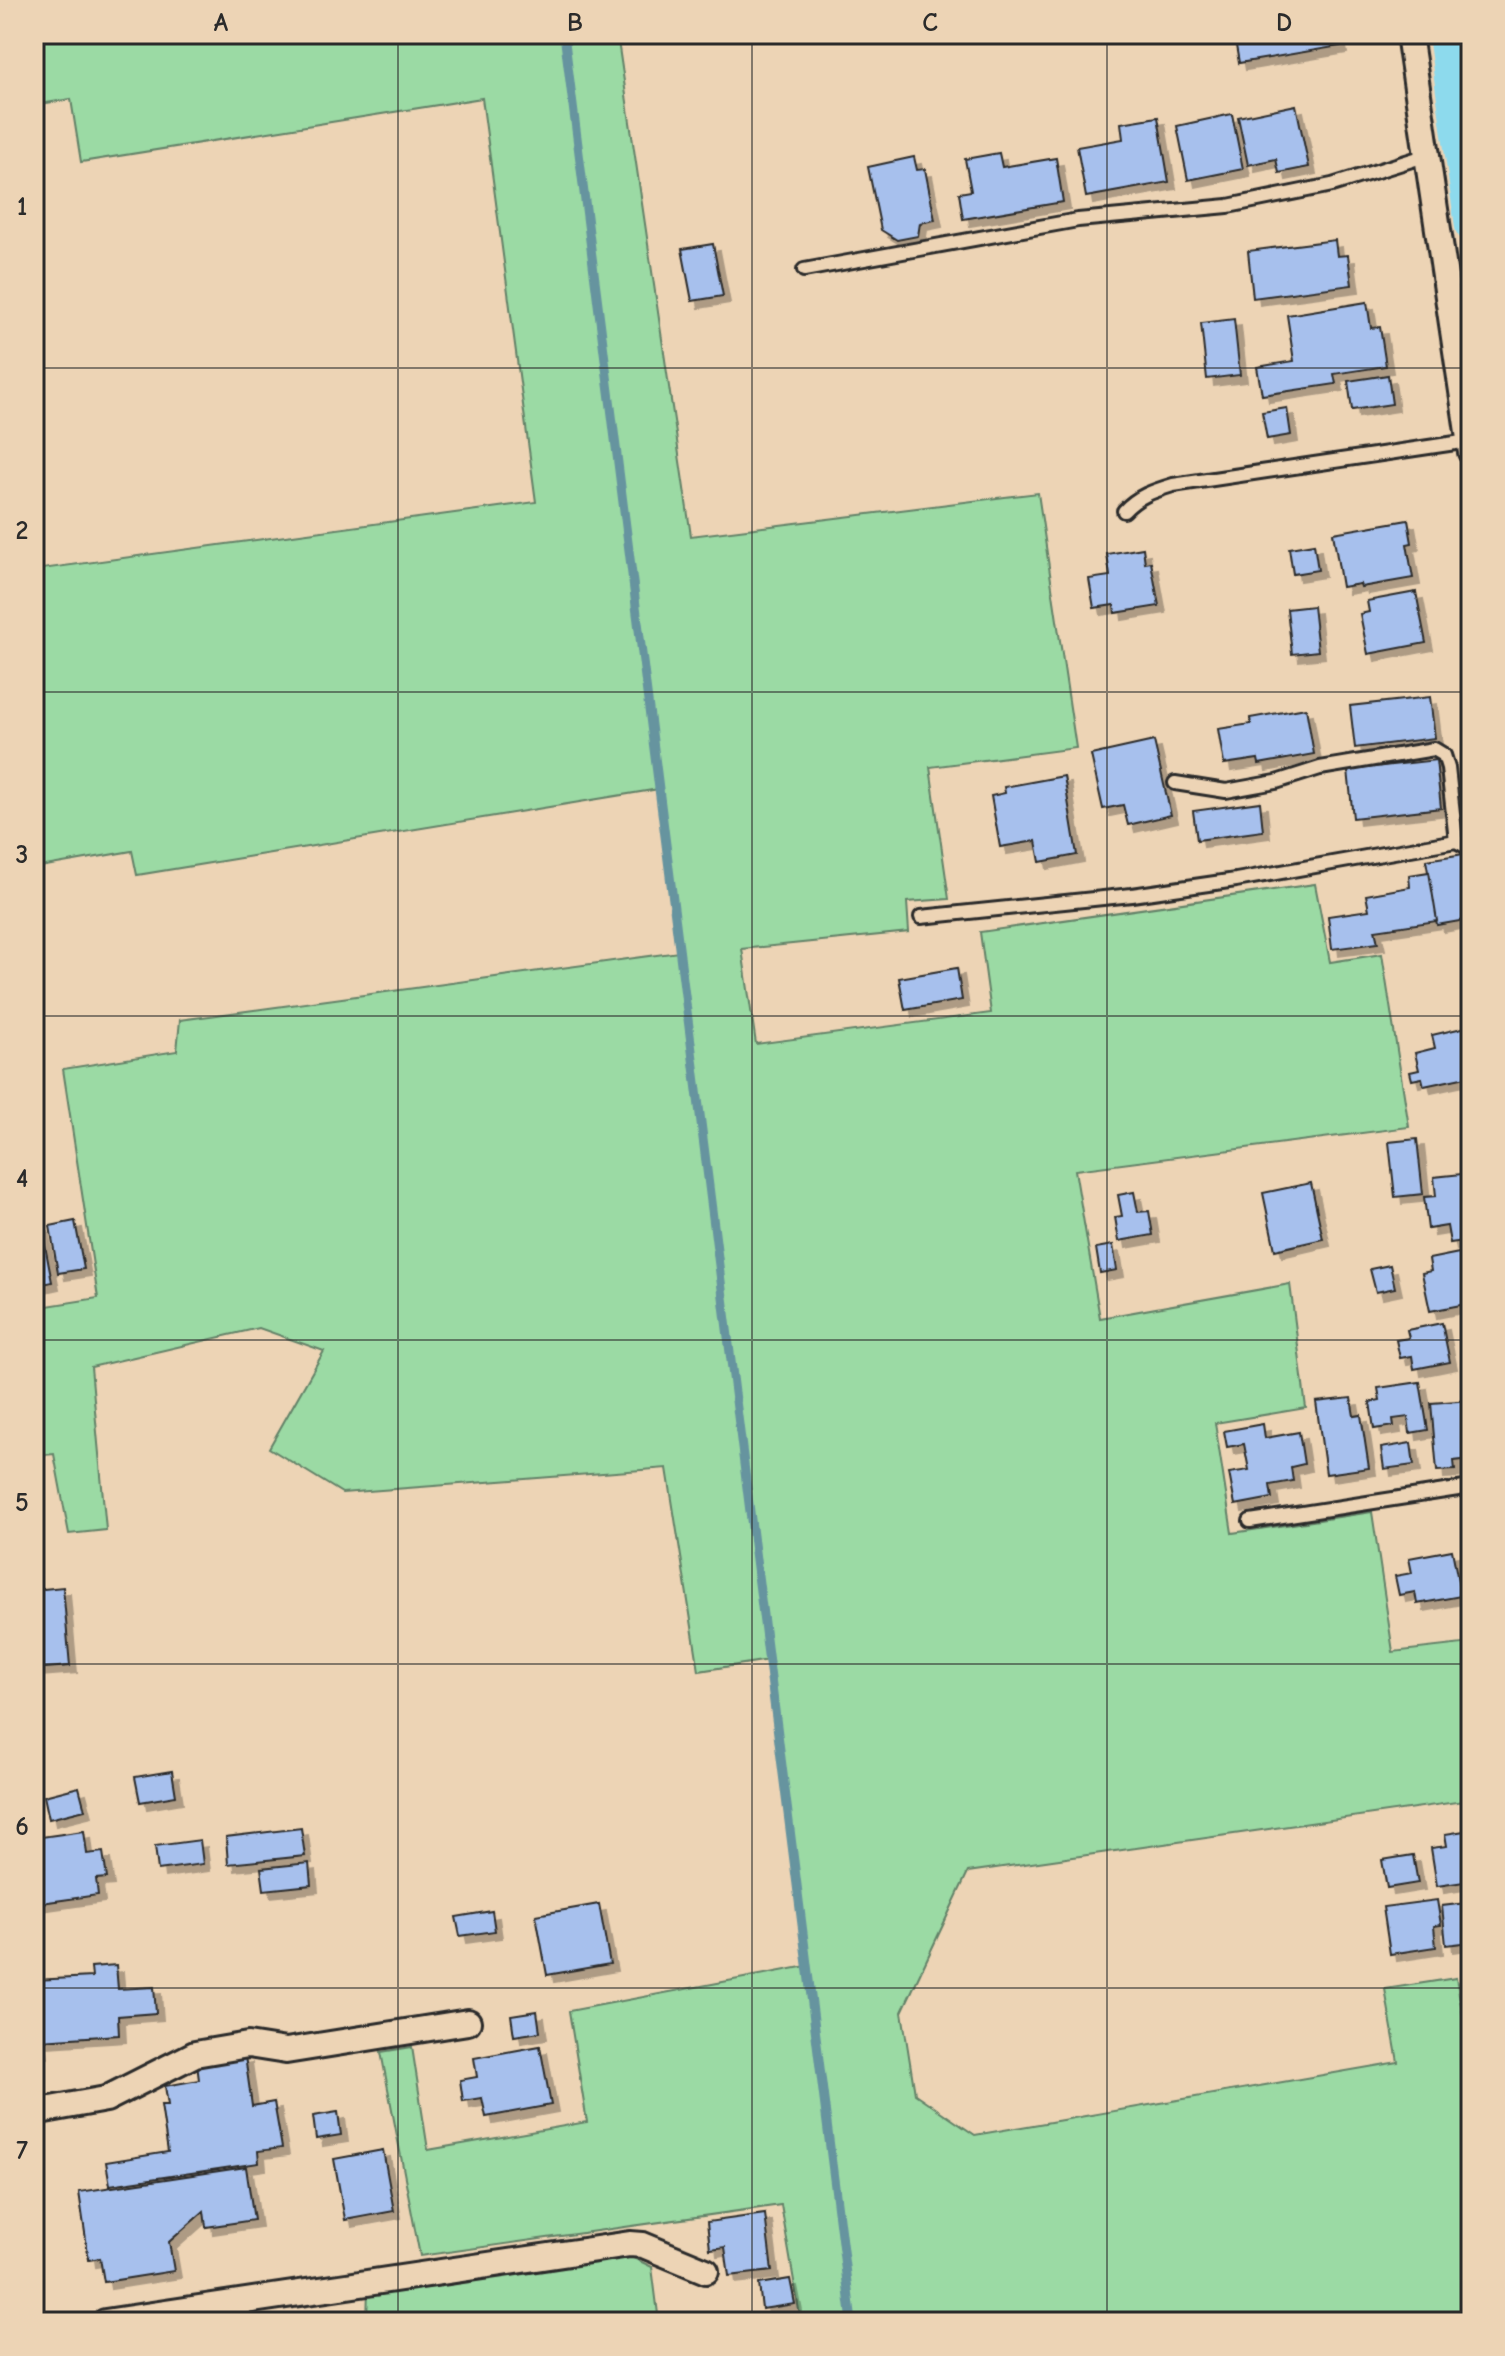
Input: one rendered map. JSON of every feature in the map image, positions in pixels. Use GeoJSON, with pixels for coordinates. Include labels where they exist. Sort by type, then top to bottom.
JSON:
{"type":"FeatureCollection","features":[{"type":"Feature","properties":{"kind":"street"},"geometry":{"type":"LineString","coordinates":[[1409,34],[1470,446]]}},
{"type":"Feature","properties":{"kind":"street"},"geometry":{"type":"LineString","coordinates":[[34,2112],[106,2099],[195,2054],[248,2045],[286,2051],[468,2022]]}},
{"type":"Feature","properties":{"kind":"street"},"geometry":{"type":"LineString","coordinates":[[105,2322],[630,2244],[643,2245],[706,2271]]}},
{"type":"Feature","properties":{"kind":"lane"},"geometry":{"type":"LineString","coordinates":[[804,270],[1078,220],[1228,206],[1332,185],[1428,155]]}},
{"type":"Feature","properties":{"kind":"lane"},"geometry":{"type":"LineString","coordinates":[[1124,511],[1135,500],[1173,485],[1470,446]]}},
{"type":"Feature","properties":{"kind":"lane"},"geometry":{"type":"LineString","coordinates":[[1175,783],[1226,791],[1276,782],[1320,768],[1434,749],[1444,755],[1448,768],[1456,841]]}},
{"type":"Feature","properties":{"kind":"lane"},"geometry":{"type":"LineString","coordinates":[[921,917],[1132,895],[1456,841],[1471,849]]}},
{"type":"Feature","properties":{"kind":"lane"},"geometry":{"type":"LineString","coordinates":[[1250,1521],[1471,1487]]}},
{"type":"Feature","properties":{"kind":"green space"},"geometry":{"type":"Polygon","coordinates":[[[34,34],[617,34],[691,536],[1038,493],[1076,748],[930,767],[949,899],[907,902],[909,932],[742,949],[756,1044],[991,1013],[980,932],[1315,884],[1330,962],[1382,954],[1409,1127],[1075,1170],[1100,1318],[1290,1284],[1306,1408],[1215,1423],[1232,1533],[1372,1512],[1393,1652],[1471,1643],[1471,1800],[968,1872],[902,2012],[915,2094],[975,2135],[1398,2062],[1385,1989],[1456,1978],[1471,2059],[1471,2322],[801,2322],[781,2205],[420,2256],[381,2052],[412,2047],[428,2150],[587,2122],[569,2011],[807,1966],[769,1660],[699,1671],[667,1468],[342,1493],[269,1448],[324,1351],[259,1328],[91,1367],[106,1530],[69,1534],[54,1454],[34,1456],[34,1308],[98,1298],[63,1069],[177,1051],[180,1020],[679,952],[659,789],[137,875],[132,851],[34,868],[34,570],[536,502],[482,98],[81,162],[71,99],[34,105],[34,34]]]}},
{"type":"Feature","properties":{"kind":"green space"},"geometry":{"type":"Polygon","coordinates":[[[1444,34],[1471,34],[1471,226],[1444,34]]]}},
{"type":"Feature","properties":{"kind":"green space"},"geometry":{"type":"Polygon","coordinates":[[[617,2250],[652,2267],[659,2322],[367,2322],[368,2288],[617,2250]]]}},
{"type":"Feature","properties":{"kind":"building"},"geometry":{"type":"Polygon","coordinates":[[[1234,34],[1338,34],[1340,46],[1239,63],[1234,34]]]}},
{"type":"Feature","properties":{"kind":"building"},"geometry":{"type":"Polygon","coordinates":[[[1296,105],[1309,167],[1279,173],[1276,159],[1248,165],[1238,117],[1296,105]]]}},
{"type":"Feature","properties":{"kind":"building"},"geometry":{"type":"Polygon","coordinates":[[[1232,114],[1243,169],[1188,180],[1177,126],[1232,114]]]}},
{"type":"Feature","properties":{"kind":"building"},"geometry":{"type":"Polygon","coordinates":[[[1158,117],[1169,182],[1086,197],[1077,147],[1123,139],[1121,123],[1158,117]]]}},
{"type":"Feature","properties":{"kind":"building"},"geometry":{"type":"Polygon","coordinates":[[[999,153],[1002,167],[1056,158],[1063,202],[963,219],[959,193],[971,191],[965,159],[999,153]]]}},
{"type":"Feature","properties":{"kind":"building"},"geometry":{"type":"Polygon","coordinates":[[[914,157],[917,170],[925,169],[935,220],[920,223],[918,236],[897,240],[881,230],[868,167],[914,157]]]}},
{"type":"Feature","properties":{"kind":"building"},"geometry":{"type":"Polygon","coordinates":[[[1335,240],[1337,256],[1348,255],[1352,285],[1253,298],[1248,251],[1335,240]]]}},
{"type":"Feature","properties":{"kind":"building"},"geometry":{"type":"Polygon","coordinates":[[[713,244],[723,296],[692,301],[682,249],[713,244]]]}},
{"type":"Feature","properties":{"kind":"building"},"geometry":{"type":"Polygon","coordinates":[[[1367,302],[1371,328],[1380,327],[1386,366],[1334,374],[1336,384],[1262,395],[1257,367],[1294,361],[1287,315],[1367,302]]]}},
{"type":"Feature","properties":{"kind":"building"},"geometry":{"type":"Polygon","coordinates":[[[1234,319],[1240,375],[1207,379],[1201,323],[1234,319]]]}},
{"type":"Feature","properties":{"kind":"building"},"geometry":{"type":"Polygon","coordinates":[[[1388,375],[1392,404],[1352,410],[1348,381],[1388,375]]]}},
{"type":"Feature","properties":{"kind":"building"},"geometry":{"type":"Polygon","coordinates":[[[1287,408],[1291,435],[1267,439],[1262,412],[1287,408]]]}},
{"type":"Feature","properties":{"kind":"building"},"geometry":{"type":"Polygon","coordinates":[[[1408,520],[1412,543],[1407,544],[1413,578],[1342,587],[1333,533],[1408,520]]]}},
{"type":"Feature","properties":{"kind":"building"},"geometry":{"type":"Polygon","coordinates":[[[1314,544],[1318,570],[1293,574],[1289,548],[1314,544]]]}},
{"type":"Feature","properties":{"kind":"building"},"geometry":{"type":"Polygon","coordinates":[[[1143,548],[1145,563],[1151,562],[1159,606],[1115,613],[1114,605],[1094,608],[1089,579],[1110,576],[1107,554],[1143,548]]]}},
{"type":"Feature","properties":{"kind":"building"},"geometry":{"type":"Polygon","coordinates":[[[1416,592],[1426,643],[1368,654],[1360,614],[1369,612],[1367,601],[1416,592]]]}},
{"type":"Feature","properties":{"kind":"building"},"geometry":{"type":"Polygon","coordinates":[[[1313,606],[1318,651],[1292,654],[1287,609],[1313,606]]]}},
{"type":"Feature","properties":{"kind":"building"},"geometry":{"type":"Polygon","coordinates":[[[1430,697],[1435,738],[1355,748],[1350,706],[1430,697]]]}},
{"type":"Feature","properties":{"kind":"building"},"geometry":{"type":"Polygon","coordinates":[[[1306,708],[1314,754],[1259,764],[1258,759],[1224,764],[1218,729],[1251,724],[1250,718],[1306,708]]]}},
{"type":"Feature","properties":{"kind":"building"},"geometry":{"type":"Polygon","coordinates":[[[1154,741],[1171,815],[1128,825],[1123,805],[1103,809],[1091,755],[1154,741]]]}},
{"type":"Feature","properties":{"kind":"building"},"geometry":{"type":"Polygon","coordinates":[[[1436,760],[1441,808],[1353,818],[1348,770],[1436,760]]]}},
{"type":"Feature","properties":{"kind":"building"},"geometry":{"type":"Polygon","coordinates":[[[1064,776],[1077,855],[1040,862],[1036,841],[1000,847],[991,796],[1005,793],[1004,787],[1064,776]]]}},
{"type":"Feature","properties":{"kind":"building"},"geometry":{"type":"Polygon","coordinates":[[[1260,802],[1263,831],[1197,840],[1193,811],[1260,802]]]}},
{"type":"Feature","properties":{"kind":"building"},"geometry":{"type":"Polygon","coordinates":[[[1470,853],[1471,919],[1437,925],[1426,860],[1470,853]]]}},
{"type":"Feature","properties":{"kind":"building"},"geometry":{"type":"Polygon","coordinates":[[[1429,872],[1437,921],[1375,930],[1378,943],[1332,949],[1328,916],[1369,910],[1366,895],[1410,887],[1409,875],[1429,872]]]}},
{"type":"Feature","properties":{"kind":"building"},"geometry":{"type":"Polygon","coordinates":[[[957,968],[962,1000],[905,1010],[899,978],[957,968]]]}},
{"type":"Feature","properties":{"kind":"building"},"geometry":{"type":"Polygon","coordinates":[[[1471,1026],[1471,1076],[1424,1086],[1422,1078],[1412,1080],[1410,1072],[1419,1070],[1415,1053],[1435,1048],[1432,1035],[1471,1026]]]}},
{"type":"Feature","properties":{"kind":"building"},"geometry":{"type":"Polygon","coordinates":[[[1417,1139],[1423,1194],[1395,1197],[1389,1142],[1417,1139]]]}},
{"type":"Feature","properties":{"kind":"building"},"geometry":{"type":"Polygon","coordinates":[[[1471,1173],[1471,1240],[1450,1243],[1447,1226],[1428,1229],[1424,1197],[1436,1196],[1434,1177],[1471,1173]]]}},
{"type":"Feature","properties":{"kind":"building"},"geometry":{"type":"Polygon","coordinates":[[[1311,1183],[1323,1239],[1275,1250],[1263,1193],[1311,1183]]]}},
{"type":"Feature","properties":{"kind":"building"},"geometry":{"type":"Polygon","coordinates":[[[1134,1192],[1138,1212],[1149,1211],[1153,1235],[1119,1241],[1115,1217],[1122,1216],[1118,1195],[1134,1192]]]}},
{"type":"Feature","properties":{"kind":"building"},"geometry":{"type":"Polygon","coordinates":[[[75,1221],[84,1269],[58,1273],[50,1226],[75,1221]]]}},
{"type":"Feature","properties":{"kind":"building"},"geometry":{"type":"Polygon","coordinates":[[[41,1225],[52,1282],[34,1286],[34,1226],[41,1225]]]}},
{"type":"Feature","properties":{"kind":"building"},"geometry":{"type":"Polygon","coordinates":[[[1113,1245],[1117,1270],[1100,1273],[1096,1248],[1113,1245]]]}},
{"type":"Feature","properties":{"kind":"building"},"geometry":{"type":"Polygon","coordinates":[[[1469,1251],[1471,1303],[1430,1311],[1422,1273],[1431,1271],[1429,1259],[1469,1251]]]}},
{"type":"Feature","properties":{"kind":"building"},"geometry":{"type":"Polygon","coordinates":[[[1390,1265],[1395,1288],[1376,1292],[1370,1269],[1390,1265]]]}},
{"type":"Feature","properties":{"kind":"building"},"geometry":{"type":"Polygon","coordinates":[[[1442,1323],[1450,1362],[1414,1369],[1412,1356],[1400,1358],[1396,1340],[1409,1338],[1407,1330],[1442,1323]]]}},
{"type":"Feature","properties":{"kind":"building"},"geometry":{"type":"Polygon","coordinates":[[[1420,1382],[1428,1430],[1410,1433],[1408,1417],[1393,1419],[1394,1426],[1374,1429],[1370,1402],[1380,1400],[1378,1388],[1420,1382]]]}},
{"type":"Feature","properties":{"kind":"building"},"geometry":{"type":"Polygon","coordinates":[[[1351,1398],[1354,1416],[1361,1415],[1369,1468],[1326,1474],[1316,1402],[1351,1398]]]}},
{"type":"Feature","properties":{"kind":"building"},"geometry":{"type":"Polygon","coordinates":[[[1471,1400],[1471,1459],[1454,1461],[1455,1470],[1437,1471],[1431,1403],[1471,1400]]]}},
{"type":"Feature","properties":{"kind":"building"},"geometry":{"type":"Polygon","coordinates":[[[1263,1424],[1265,1438],[1299,1432],[1304,1464],[1291,1467],[1293,1481],[1270,1485],[1272,1498],[1235,1505],[1229,1473],[1249,1470],[1244,1444],[1227,1447],[1224,1431],[1263,1424]]]}},
{"type":"Feature","properties":{"kind":"building"},"geometry":{"type":"Polygon","coordinates":[[[1411,1443],[1414,1465],[1384,1469],[1381,1448],[1411,1443]]]}},
{"type":"Feature","properties":{"kind":"building"},"geometry":{"type":"Polygon","coordinates":[[[1452,1550],[1461,1596],[1417,1604],[1415,1592],[1399,1595],[1395,1576],[1412,1573],[1409,1558],[1452,1550]]]}},
{"type":"Feature","properties":{"kind":"building"},"geometry":{"type":"Polygon","coordinates":[[[63,1587],[70,1666],[34,1669],[34,1590],[63,1587]]]}},
{"type":"Feature","properties":{"kind":"building"},"geometry":{"type":"Polygon","coordinates":[[[172,1771],[176,1796],[140,1802],[135,1777],[172,1771]]]}},
{"type":"Feature","properties":{"kind":"building"},"geometry":{"type":"Polygon","coordinates":[[[79,1787],[85,1810],[49,1819],[44,1796],[79,1787]]]}},
{"type":"Feature","properties":{"kind":"building"},"geometry":{"type":"Polygon","coordinates":[[[301,1828],[305,1856],[228,1864],[226,1837],[301,1828]]]}},
{"type":"Feature","properties":{"kind":"building"},"geometry":{"type":"Polygon","coordinates":[[[1471,1830],[1471,1881],[1437,1886],[1431,1848],[1447,1846],[1445,1834],[1471,1830]]]}},
{"type":"Feature","properties":{"kind":"building"},"geometry":{"type":"Polygon","coordinates":[[[84,1831],[87,1854],[103,1852],[107,1878],[96,1879],[98,1895],[34,1904],[34,1838],[84,1831]]]}},
{"type":"Feature","properties":{"kind":"building"},"geometry":{"type":"Polygon","coordinates":[[[200,1840],[203,1864],[158,1870],[155,1846],[200,1840]]]}},
{"type":"Feature","properties":{"kind":"building"},"geometry":{"type":"Polygon","coordinates":[[[1413,1855],[1418,1883],[1387,1888],[1382,1860],[1413,1855]]]}},
{"type":"Feature","properties":{"kind":"building"},"geometry":{"type":"Polygon","coordinates":[[[309,1863],[311,1885],[264,1890],[261,1868],[309,1863]]]}},
{"type":"Feature","properties":{"kind":"building"},"geometry":{"type":"Polygon","coordinates":[[[1471,1896],[1471,1942],[1446,1945],[1442,1906],[1468,1903],[1467,1897],[1471,1896]]]}},
{"type":"Feature","properties":{"kind":"building"},"geometry":{"type":"Polygon","coordinates":[[[1437,1900],[1441,1925],[1434,1926],[1436,1947],[1390,1954],[1383,1907],[1437,1900]]]}},
{"type":"Feature","properties":{"kind":"building"},"geometry":{"type":"Polygon","coordinates":[[[599,1904],[610,1964],[547,1975],[536,1915],[599,1904]]]}},
{"type":"Feature","properties":{"kind":"building"},"geometry":{"type":"Polygon","coordinates":[[[492,1911],[495,1931],[460,1936],[456,1917],[492,1911]]]}},
{"type":"Feature","properties":{"kind":"building"},"geometry":{"type":"Polygon","coordinates":[[[116,1965],[118,1989],[154,1987],[156,2013],[118,2016],[119,2035],[40,2040],[41,2051],[34,2052],[34,1980],[92,1977],[91,1967],[116,1965]]]}},
{"type":"Feature","properties":{"kind":"building"},"geometry":{"type":"Polygon","coordinates":[[[537,2011],[540,2032],[514,2036],[511,2015],[537,2011]]]}},
{"type":"Feature","properties":{"kind":"building"},"geometry":{"type":"Polygon","coordinates":[[[540,2046],[551,2105],[486,2117],[482,2098],[463,2101],[460,2080],[477,2077],[474,2058],[540,2046]]]}},
{"type":"Feature","properties":{"kind":"building"},"geometry":{"type":"Polygon","coordinates":[[[245,2056],[252,2106],[274,2102],[282,2148],[258,2151],[259,2163],[110,2185],[106,2162],[168,2152],[161,2105],[168,2105],[165,2086],[199,2080],[197,2064],[245,2056]]]}},
{"type":"Feature","properties":{"kind":"building"},"geometry":{"type":"Polygon","coordinates":[[[338,2112],[341,2135],[316,2139],[313,2116],[338,2112]]]}},
{"type":"Feature","properties":{"kind":"building"},"geometry":{"type":"Polygon","coordinates":[[[383,2150],[394,2211],[345,2220],[334,2159],[383,2150]]]}},
{"type":"Feature","properties":{"kind":"building"},"geometry":{"type":"Polygon","coordinates":[[[246,2167],[254,2220],[206,2227],[204,2211],[169,2242],[174,2271],[104,2282],[100,2258],[89,2260],[79,2192],[246,2167]]]}},
{"type":"Feature","properties":{"kind":"building"},"geometry":{"type":"Polygon","coordinates":[[[765,2214],[772,2271],[729,2276],[725,2247],[710,2249],[707,2222],[765,2214]]]}},
{"type":"Feature","properties":{"kind":"building"},"geometry":{"type":"Polygon","coordinates":[[[790,2279],[795,2304],[762,2309],[759,2284],[790,2279]]]}},
{"type":"Feature","properties":{"kind":"waterway"},"geometry":{"type":"LineString","coordinates":[[564,34],[852,2322]]}},
{"type":"Feature","properties":{"kind":"waterway"},"geometry":{"type":"LineString","coordinates":[[1444,34],[1471,226]]}}]}
